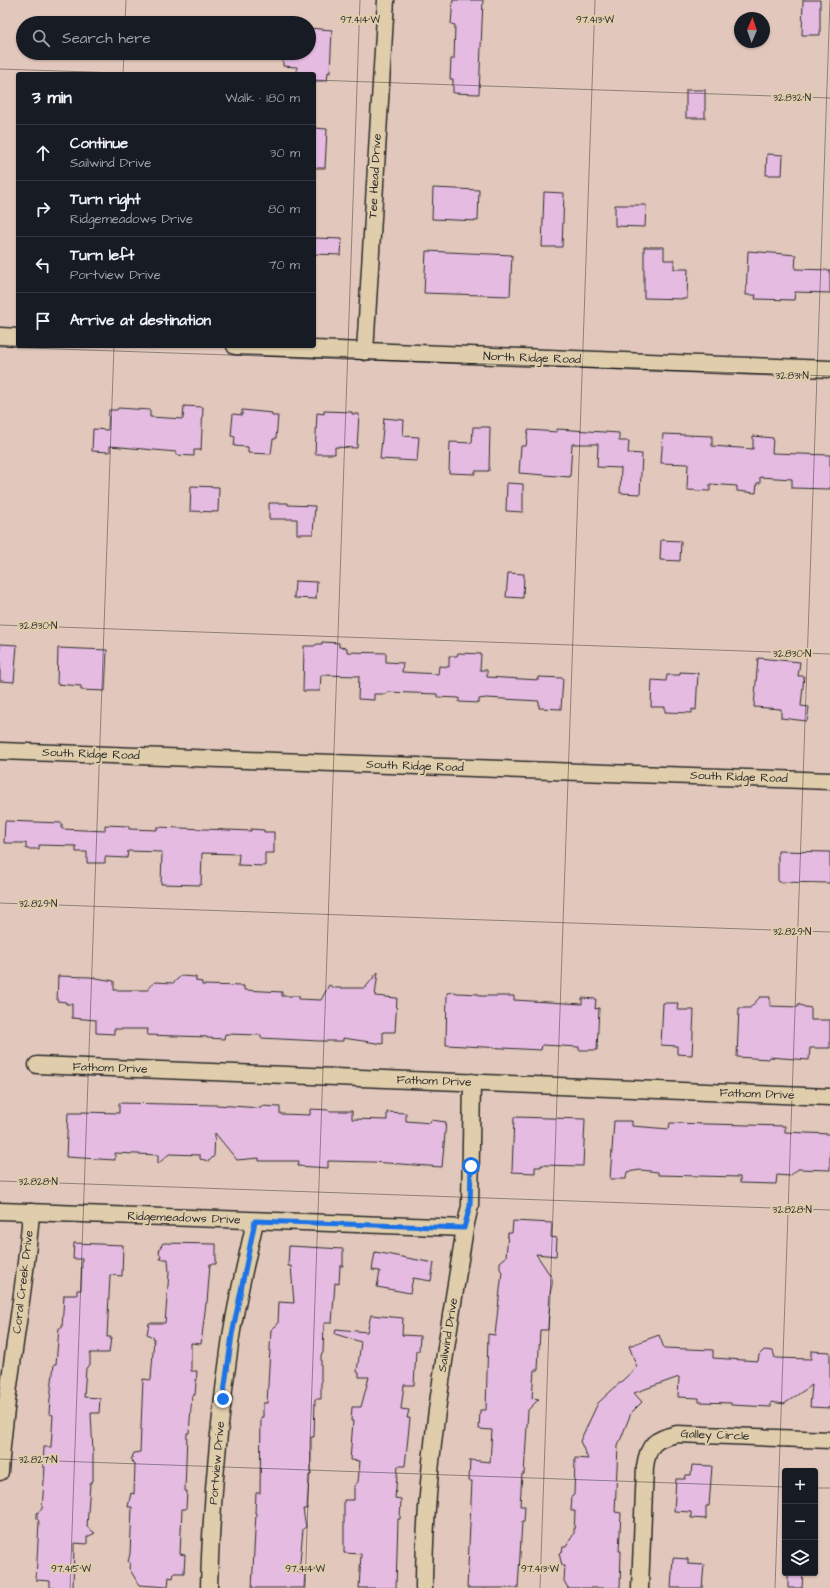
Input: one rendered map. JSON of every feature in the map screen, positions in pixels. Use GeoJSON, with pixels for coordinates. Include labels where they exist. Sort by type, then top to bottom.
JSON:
{"type":"FeatureCollection","features":[{"type":"Feature","properties":{"kind":"street","name":"Tee Head Drive"},"geometry":{"type":"LineString","coordinates":[[365,352],[386,0]]}},
{"type":"Feature","properties":{"kind":"street"},"geometry":{"type":"LineString","coordinates":[[0,336],[16,337]]}},
{"type":"Feature","properties":{"kind":"street","name":"North Ridge Road"},"geometry":{"type":"LineString","coordinates":[[278,348],[830,369]]}},
{"type":"Feature","properties":{"kind":"street","name":"South Ridge Road"},"geometry":{"type":"LineString","coordinates":[[0,751],[830,781]]}},
{"type":"Feature","properties":{"kind":"street","name":"Fathom Drive"},"geometry":{"type":"LineString","coordinates":[[37,1065],[830,1097]]}},
{"type":"Feature","properties":{"kind":"street","name":"Sailwind Drive"},"geometry":{"type":"LineString","coordinates":[[424,1588],[427,1498],[436,1420],[464,1228],[470,1206],[472,1082]]}},
{"type":"Feature","properties":{"kind":"street","name":"Ridgemeadows Drive"},"geometry":{"type":"LineString","coordinates":[[0,1211],[464,1228]]}},
{"type":"Feature","properties":{"kind":"street","name":"Coral Creek Drive"},"geometry":{"type":"LineString","coordinates":[[0,1472],[6,1410],[32,1212]]}},
{"type":"Feature","properties":{"kind":"street","name":"Portview Drive"},"geometry":{"type":"LineString","coordinates":[[209,1588],[211,1526],[223,1399],[232,1335],[255,1221]]}},
{"type":"Feature","properties":{"kind":"street","name":"Galley Circle"},"geometry":{"type":"LineString","coordinates":[[640,1588],[645,1467],[647,1453],[655,1442],[665,1437],[677,1434],[830,1440]]}},
{"type":"Feature","properties":{"kind":"building"},"geometry":{"type":"Polygon","coordinates":[[[453,0],[483,0],[479,94],[453,93],[453,79],[450,79],[451,59],[454,59],[455,25],[451,24],[453,0]]]}},
{"type":"Feature","properties":{"kind":"building"},"geometry":{"type":"Polygon","coordinates":[[[803,0],[820,0],[820,35],[802,35],[803,0]]]}},
{"type":"Feature","properties":{"kind":"building"},"geometry":{"type":"Polygon","coordinates":[[[316,29],[332,30],[330,73],[328,72],[327,81],[316,81],[316,72],[297,72],[297,67],[283,66],[283,60],[316,60],[316,29]]]}},
{"type":"Feature","properties":{"kind":"building"},"geometry":{"type":"Polygon","coordinates":[[[686,90],[705,90],[705,118],[686,118],[686,90]]]}},
{"type":"Feature","properties":{"kind":"building"},"geometry":{"type":"Polygon","coordinates":[[[316,128],[327,129],[325,168],[316,168],[316,128]]]}},
{"type":"Feature","properties":{"kind":"building"},"geometry":{"type":"Polygon","coordinates":[[[767,154],[783,155],[782,175],[766,175],[767,154]]]}},
{"type":"Feature","properties":{"kind":"building"},"geometry":{"type":"Polygon","coordinates":[[[433,188],[479,190],[478,221],[432,219],[433,188]]]}},
{"type":"Feature","properties":{"kind":"building"},"geometry":{"type":"Polygon","coordinates":[[[544,192],[564,193],[562,247],[542,247],[544,192]]]}},
{"type":"Feature","properties":{"kind":"building"},"geometry":{"type":"Polygon","coordinates":[[[615,205],[646,205],[645,227],[615,226],[615,205]]]}},
{"type":"Feature","properties":{"kind":"building"},"geometry":{"type":"Polygon","coordinates":[[[316,238],[342,239],[341,255],[316,254],[316,238]]]}},
{"type":"Feature","properties":{"kind":"building"},"geometry":{"type":"Polygon","coordinates":[[[644,247],[664,247],[664,260],[674,260],[674,269],[688,269],[687,299],[644,298],[644,247]]]}},
{"type":"Feature","properties":{"kind":"building"},"geometry":{"type":"Polygon","coordinates":[[[426,251],[512,255],[510,296],[424,293],[426,251]]]}},
{"type":"Feature","properties":{"kind":"building"},"geometry":{"type":"Polygon","coordinates":[[[748,251],[796,255],[795,269],[830,270],[830,293],[795,292],[794,300],[755,299],[756,295],[746,295],[748,251]]]}},
{"type":"Feature","properties":{"kind":"building"},"geometry":{"type":"Polygon","coordinates":[[[184,406],[203,407],[201,450],[194,450],[194,456],[176,455],[176,452],[110,446],[110,452],[92,451],[93,429],[108,430],[109,410],[117,410],[118,408],[150,410],[150,417],[183,419],[184,406]]]}},
{"type":"Feature","properties":{"kind":"building"},"geometry":{"type":"Polygon","coordinates":[[[242,410],[272,413],[272,416],[278,416],[276,439],[273,439],[271,454],[248,453],[248,447],[234,446],[235,437],[231,436],[233,414],[242,415],[242,410]]]}},
{"type":"Feature","properties":{"kind":"building"},"geometry":{"type":"Polygon","coordinates":[[[324,411],[352,412],[352,414],[359,414],[357,448],[335,447],[335,454],[315,454],[317,413],[324,414],[324,411]]]}},
{"type":"Feature","properties":{"kind":"building"},"geometry":{"type":"Polygon","coordinates":[[[384,418],[404,420],[403,436],[419,437],[417,461],[380,459],[384,418]]]}},
{"type":"Feature","properties":{"kind":"building"},"geometry":{"type":"Polygon","coordinates":[[[473,427],[490,427],[489,471],[475,471],[475,474],[449,473],[450,442],[472,443],[473,427]]]}},
{"type":"Feature","properties":{"kind":"building"},"geometry":{"type":"Polygon","coordinates":[[[557,429],[619,433],[619,441],[629,441],[628,453],[642,454],[640,494],[620,493],[621,468],[597,467],[598,444],[572,444],[570,477],[519,473],[521,446],[526,446],[528,430],[557,432],[557,429]]]}},
{"type":"Feature","properties":{"kind":"building"},"geometry":{"type":"Polygon","coordinates":[[[663,434],[712,436],[712,446],[753,449],[753,436],[773,438],[772,453],[830,455],[830,489],[792,488],[792,479],[760,477],[760,483],[757,483],[756,493],[737,491],[737,486],[710,484],[710,491],[687,490],[688,464],[661,463],[663,434]]]}},
{"type":"Feature","properties":{"kind":"building"},"geometry":{"type":"Polygon","coordinates":[[[507,483],[523,484],[523,512],[506,511],[507,483]]]}},
{"type":"Feature","properties":{"kind":"building"},"geometry":{"type":"Polygon","coordinates":[[[191,486],[219,487],[218,512],[190,511],[191,486]]]}},
{"type":"Feature","properties":{"kind":"building"},"geometry":{"type":"Polygon","coordinates":[[[269,503],[288,503],[288,505],[315,506],[313,534],[297,534],[297,519],[269,519],[269,503]]]}},
{"type":"Feature","properties":{"kind":"building"},"geometry":{"type":"Polygon","coordinates":[[[661,540],[681,541],[680,561],[660,560],[661,540]]]}},
{"type":"Feature","properties":{"kind":"building"},"geometry":{"type":"Polygon","coordinates":[[[508,573],[524,574],[523,598],[506,597],[508,573]]]}},
{"type":"Feature","properties":{"kind":"building"},"geometry":{"type":"Polygon","coordinates":[[[295,581],[317,582],[316,599],[294,598],[295,581]]]}},
{"type":"Feature","properties":{"kind":"building"},"geometry":{"type":"Polygon","coordinates":[[[322,642],[339,643],[339,647],[347,648],[347,652],[386,653],[386,662],[403,663],[402,672],[438,674],[439,666],[449,667],[449,656],[457,656],[458,653],[481,654],[480,670],[487,670],[487,677],[539,680],[539,677],[563,678],[561,709],[539,708],[539,701],[486,698],[479,699],[479,703],[459,702],[459,698],[437,697],[437,694],[387,692],[387,694],[374,694],[374,700],[358,699],[359,676],[321,675],[320,691],[303,691],[304,646],[314,646],[317,644],[322,644],[322,642]]]}},
{"type":"Feature","properties":{"kind":"building"},"geometry":{"type":"Polygon","coordinates":[[[0,644],[17,645],[14,682],[0,681],[0,644]]]}},
{"type":"Feature","properties":{"kind":"building"},"geometry":{"type":"Polygon","coordinates":[[[58,648],[107,650],[105,691],[81,690],[81,686],[57,684],[58,648]]]}},
{"type":"Feature","properties":{"kind":"building"},"geometry":{"type":"Polygon","coordinates":[[[758,658],[800,662],[798,676],[804,676],[801,706],[809,707],[807,721],[781,718],[781,709],[754,707],[758,658]]]}},
{"type":"Feature","properties":{"kind":"building"},"geometry":{"type":"Polygon","coordinates":[[[680,672],[698,673],[696,710],[692,709],[692,713],[665,712],[665,707],[651,707],[652,680],[666,681],[667,675],[680,675],[680,672]]]}},
{"type":"Feature","properties":{"kind":"building"},"geometry":{"type":"Polygon","coordinates":[[[5,821],[62,823],[62,829],[105,831],[105,825],[129,826],[129,829],[157,830],[157,827],[251,831],[251,829],[264,830],[264,832],[274,832],[274,853],[265,853],[265,866],[238,865],[239,854],[202,853],[201,885],[161,884],[162,852],[128,851],[127,858],[105,857],[105,863],[87,863],[87,852],[76,852],[76,846],[39,845],[39,849],[26,849],[26,843],[4,843],[5,821]]]}},
{"type":"Feature","properties":{"kind":"building"},"geometry":{"type":"Polygon","coordinates":[[[778,851],[830,852],[830,883],[778,882],[778,851]]]}},
{"type":"Feature","properties":{"kind":"building"},"geometry":{"type":"Polygon","coordinates":[[[378,972],[375,996],[397,998],[395,1032],[383,1032],[383,1044],[343,1038],[343,1041],[319,1041],[261,1038],[261,1035],[225,1034],[224,1039],[147,1035],[148,1029],[114,1029],[114,1034],[96,1033],[96,1020],[72,1018],[72,1004],[57,1001],[58,976],[90,977],[114,981],[114,990],[149,990],[149,987],[155,982],[173,983],[181,976],[196,977],[196,981],[202,982],[202,985],[244,986],[244,990],[282,992],[282,996],[299,996],[299,999],[321,1000],[329,985],[335,988],[365,988],[378,972]]]}},
{"type":"Feature","properties":{"kind":"building"},"geometry":{"type":"Polygon","coordinates":[[[455,992],[479,994],[479,996],[514,996],[514,1000],[582,1004],[582,998],[596,999],[595,1009],[599,1008],[597,1050],[579,1050],[579,1047],[542,1045],[541,1050],[446,1045],[447,993],[455,992]]]}},
{"type":"Feature","properties":{"kind":"building"},"geometry":{"type":"Polygon","coordinates":[[[760,997],[770,997],[770,1006],[798,1007],[798,1004],[811,1008],[811,1020],[830,1020],[830,1048],[810,1048],[809,1060],[769,1057],[769,1059],[737,1057],[739,1008],[750,1008],[760,997]]]}},
{"type":"Feature","properties":{"kind":"building"},"geometry":{"type":"Polygon","coordinates":[[[663,1003],[678,1003],[677,1010],[694,1010],[692,1055],[677,1054],[677,1046],[661,1045],[663,1003]]]}},
{"type":"Feature","properties":{"kind":"building"},"geometry":{"type":"Polygon","coordinates":[[[119,1103],[217,1105],[261,1108],[261,1106],[280,1107],[280,1114],[310,1115],[310,1109],[352,1111],[352,1119],[387,1120],[387,1112],[406,1113],[406,1121],[430,1123],[431,1120],[446,1122],[442,1167],[373,1162],[328,1161],[328,1168],[298,1166],[299,1161],[259,1161],[259,1158],[237,1160],[215,1133],[214,1156],[209,1161],[200,1159],[200,1155],[169,1154],[158,1164],[158,1155],[115,1153],[115,1160],[66,1157],[68,1113],[119,1113],[119,1103]]]}},
{"type":"Feature","properties":{"kind":"building"},"geometry":{"type":"Polygon","coordinates":[[[514,1117],[585,1119],[583,1166],[541,1165],[541,1167],[535,1167],[535,1173],[512,1172],[514,1117]]]}},
{"type":"Feature","properties":{"kind":"building"},"geometry":{"type":"Polygon","coordinates":[[[614,1121],[632,1121],[632,1126],[669,1129],[670,1123],[785,1126],[785,1132],[830,1134],[830,1170],[798,1169],[790,1176],[777,1175],[776,1184],[740,1183],[740,1177],[658,1175],[658,1172],[641,1170],[627,1172],[626,1179],[610,1179],[614,1121]]]}},
{"type":"Feature","properties":{"kind":"building"},"geometry":{"type":"Polygon","coordinates":[[[513,1221],[552,1223],[551,1237],[557,1238],[556,1256],[536,1254],[552,1278],[552,1285],[550,1293],[548,1330],[540,1330],[538,1370],[534,1370],[532,1398],[539,1399],[528,1410],[524,1474],[522,1474],[520,1506],[525,1506],[524,1522],[522,1522],[518,1588],[467,1588],[472,1481],[469,1481],[470,1460],[490,1462],[492,1430],[479,1429],[480,1410],[486,1410],[488,1334],[495,1335],[502,1272],[500,1269],[500,1262],[506,1257],[508,1233],[512,1233],[513,1221]]]}},
{"type":"Feature","properties":{"kind":"building"},"geometry":{"type":"Polygon","coordinates":[[[74,1243],[123,1245],[122,1276],[110,1275],[107,1337],[111,1337],[109,1353],[90,1353],[90,1365],[86,1368],[84,1397],[100,1398],[99,1413],[91,1413],[93,1481],[90,1483],[87,1527],[95,1533],[87,1537],[87,1544],[74,1543],[73,1588],[50,1588],[50,1581],[36,1580],[39,1521],[37,1519],[37,1513],[42,1509],[45,1467],[43,1467],[44,1447],[51,1447],[53,1415],[49,1414],[50,1399],[54,1364],[56,1364],[59,1328],[62,1328],[64,1295],[77,1295],[77,1290],[81,1290],[82,1259],[73,1259],[74,1243]]]}},
{"type":"Feature","properties":{"kind":"building"},"geometry":{"type":"Polygon","coordinates":[[[163,1243],[216,1244],[216,1264],[210,1264],[207,1303],[201,1344],[191,1343],[191,1371],[197,1371],[195,1395],[192,1395],[189,1433],[187,1433],[185,1491],[187,1491],[186,1509],[182,1509],[180,1554],[185,1555],[184,1573],[174,1573],[173,1578],[169,1577],[168,1587],[139,1585],[129,1568],[130,1563],[128,1562],[130,1554],[132,1507],[128,1507],[131,1493],[134,1494],[135,1464],[131,1460],[134,1453],[140,1452],[143,1379],[151,1380],[154,1338],[147,1334],[149,1323],[165,1323],[169,1273],[168,1259],[160,1259],[161,1255],[159,1254],[163,1243]]]}},
{"type":"Feature","properties":{"kind":"building"},"geometry":{"type":"Polygon","coordinates":[[[289,1246],[343,1249],[343,1266],[340,1266],[339,1284],[335,1283],[332,1323],[324,1323],[323,1353],[321,1355],[321,1399],[315,1399],[314,1437],[311,1437],[311,1475],[309,1475],[307,1509],[303,1509],[306,1527],[303,1529],[299,1573],[305,1573],[304,1588],[252,1588],[256,1493],[260,1493],[261,1417],[263,1417],[263,1403],[267,1403],[271,1330],[278,1324],[279,1302],[294,1303],[291,1266],[288,1266],[289,1246]]]}},
{"type":"Feature","properties":{"kind":"building"},"geometry":{"type":"Polygon","coordinates":[[[375,1252],[434,1263],[431,1281],[413,1278],[410,1293],[377,1287],[380,1271],[372,1270],[375,1252]]]}},
{"type":"Feature","properties":{"kind":"building"},"geometry":{"type":"Polygon","coordinates":[[[371,1315],[403,1318],[402,1335],[420,1336],[419,1351],[416,1351],[414,1385],[404,1385],[401,1409],[409,1410],[407,1418],[410,1418],[405,1466],[398,1466],[395,1498],[401,1499],[400,1519],[398,1519],[396,1588],[359,1588],[361,1554],[344,1553],[344,1500],[354,1500],[354,1486],[358,1482],[360,1461],[350,1460],[353,1421],[351,1421],[352,1407],[361,1407],[369,1377],[359,1377],[359,1373],[357,1372],[361,1342],[335,1334],[336,1329],[367,1332],[371,1315]]]}},
{"type":"Feature","properties":{"kind":"building"},"geometry":{"type":"Polygon","coordinates":[[[659,1335],[664,1348],[713,1350],[713,1358],[758,1361],[759,1355],[764,1350],[773,1351],[775,1358],[811,1359],[811,1351],[830,1352],[830,1408],[810,1407],[812,1385],[784,1404],[771,1402],[771,1407],[731,1405],[731,1403],[699,1402],[699,1398],[678,1397],[679,1377],[634,1393],[642,1402],[631,1413],[618,1446],[615,1512],[621,1513],[619,1551],[621,1551],[620,1588],[568,1588],[564,1581],[565,1566],[562,1566],[559,1553],[562,1553],[563,1547],[566,1547],[574,1533],[575,1511],[571,1511],[572,1495],[574,1495],[575,1458],[588,1459],[580,1441],[598,1403],[637,1367],[629,1346],[659,1335]]]}},
{"type":"Feature","properties":{"kind":"building"},"geometry":{"type":"Polygon","coordinates":[[[692,1465],[712,1466],[709,1506],[706,1506],[706,1519],[691,1518],[691,1512],[674,1511],[676,1479],[685,1479],[686,1475],[691,1475],[692,1465]]]}},
{"type":"Feature","properties":{"kind":"building"},"geometry":{"type":"Polygon","coordinates":[[[673,1558],[688,1559],[688,1564],[704,1565],[702,1588],[671,1588],[673,1558]]]}},
{"type":"Feature","properties":{"kind":"building"},"geometry":{"type":"Polygon","coordinates":[[[788,1576],[803,1576],[802,1588],[788,1588],[788,1576]]]}},
{"type":"Feature","properties":{"kind":"route"},"geometry":{"type":"LineString","coordinates":[[223,1399],[232,1335],[255,1221],[464,1228],[470,1206],[471,1166]]}}]}
